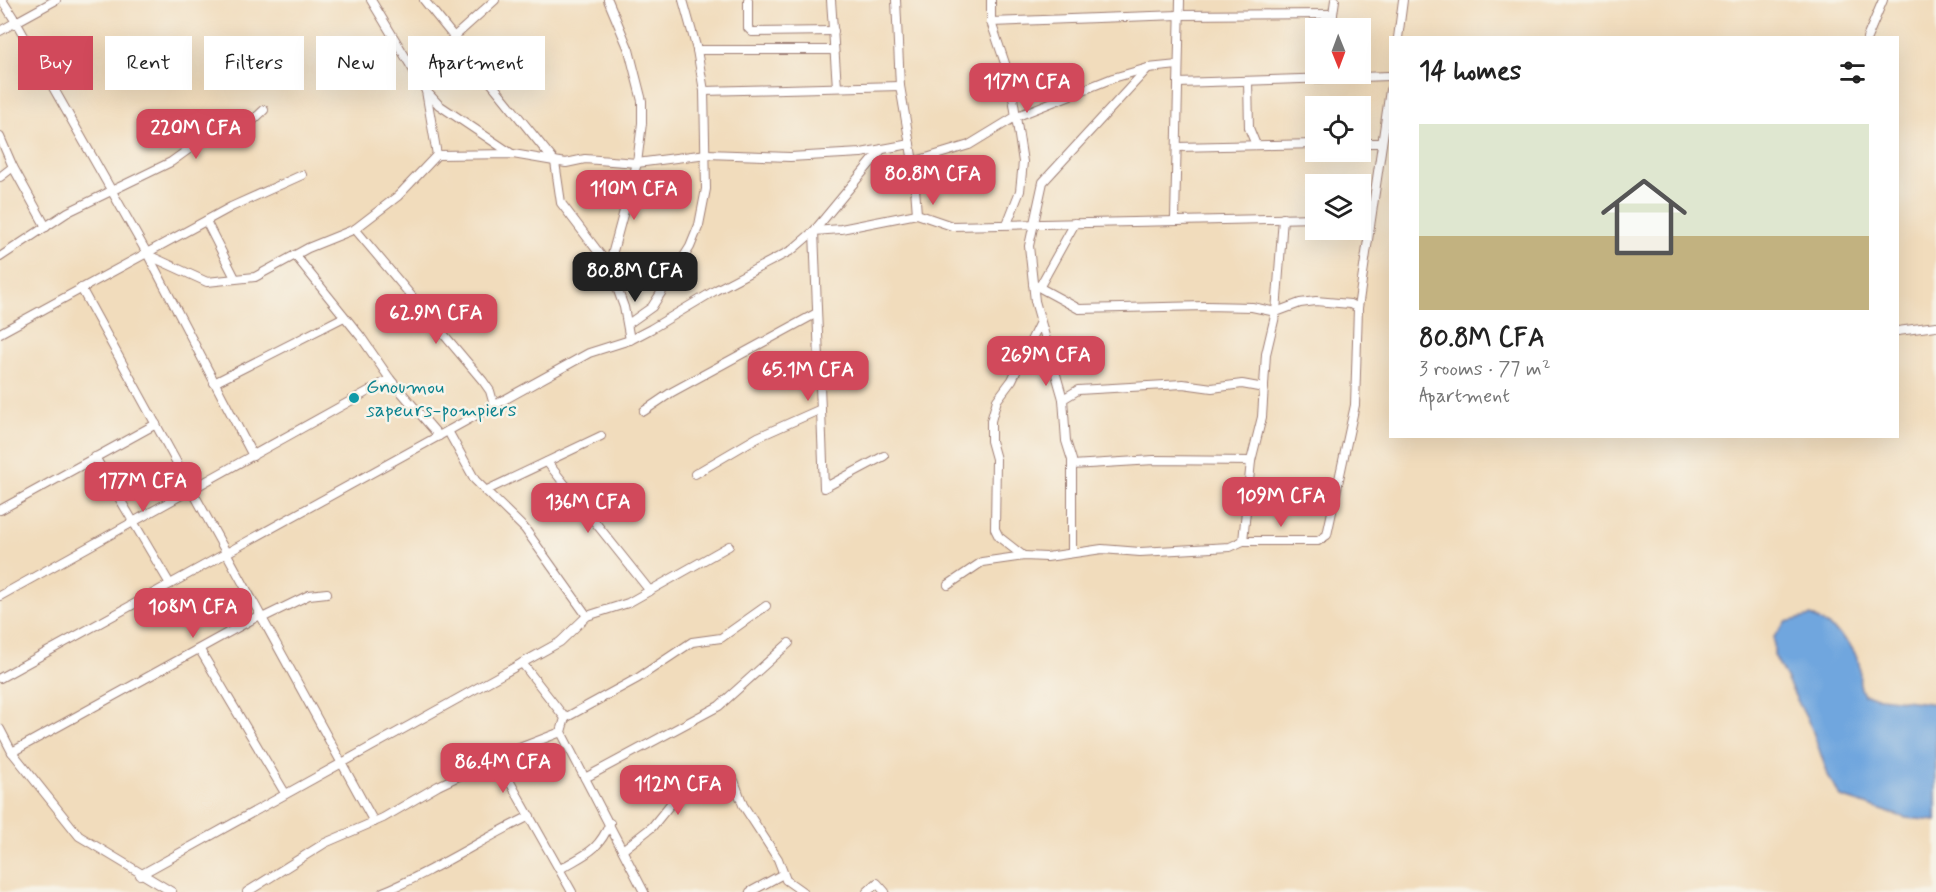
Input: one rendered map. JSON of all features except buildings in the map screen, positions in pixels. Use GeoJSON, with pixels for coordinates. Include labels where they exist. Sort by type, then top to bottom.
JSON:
{"type":"FeatureCollection","features":[{"type":"Feature","properties":{"kind":"street"},"geometry":{"type":"LineString","coordinates":[[2,0],[148,255],[253,456]]}},
{"type":"Feature","properties":{"kind":"street"},"geometry":{"type":"LineString","coordinates":[[0,31],[56,0]]}},
{"type":"Feature","properties":{"kind":"street"},"geometry":{"type":"LineString","coordinates":[[371,0],[408,60]]}},
{"type":"Feature","properties":{"kind":"street"},"geometry":{"type":"LineString","coordinates":[[424,0],[455,36],[495,0]]}},
{"type":"Feature","properties":{"kind":"street"},"geometry":{"type":"LineString","coordinates":[[608,0],[629,50],[642,101],[637,163],[609,266]]}},
{"type":"Feature","properties":{"kind":"street"},"geometry":{"type":"LineString","coordinates":[[628,324],[652,307],[690,247],[699,225],[706,189],[705,91],[697,50],[683,0]]}},
{"type":"Feature","properties":{"kind":"street"},"geometry":{"type":"LineString","coordinates":[[748,0],[748,28],[752,32],[834,31]]}},
{"type":"Feature","properties":{"kind":"street"},"geometry":{"type":"LineString","coordinates":[[831,0],[837,87]]}},
{"type":"Feature","properties":{"kind":"street"},"geometry":{"type":"LineString","coordinates":[[896,0],[900,86],[913,162],[917,214]]}},
{"type":"Feature","properties":{"kind":"street"},"geometry":{"type":"LineString","coordinates":[[991,0],[991,22],[1006,62],[1023,162],[1020,191],[1007,224]]}},
{"type":"Feature","properties":{"kind":"street"},"geometry":{"type":"LineString","coordinates":[[1175,219],[1180,0]]}},
{"type":"Feature","properties":{"kind":"street"},"geometry":{"type":"LineString","coordinates":[[1332,18],[1335,0]]}},
{"type":"Feature","properties":{"kind":"street"},"geometry":{"type":"LineString","coordinates":[[1398,36],[1403,0]]}},
{"type":"Feature","properties":{"kind":"street"},"geometry":{"type":"LineString","coordinates":[[1868,36],[1883,0]]}},
{"type":"Feature","properties":{"kind":"street"},"geometry":{"type":"LineString","coordinates":[[991,22],[1179,15],[1333,14]]}},
{"type":"Feature","properties":{"kind":"street"},"geometry":{"type":"LineString","coordinates":[[697,50],[834,50]]}},
{"type":"Feature","properties":{"kind":"street"},"geometry":{"type":"LineString","coordinates":[[913,162],[969,145],[1015,117],[1113,78],[1148,68],[1178,64]]}},
{"type":"Feature","properties":{"kind":"street"},"geometry":{"type":"LineString","coordinates":[[1072,552],[1072,465],[1066,441],[1063,399],[1040,322],[1029,246],[1044,182],[1148,68]]}},
{"type":"Feature","properties":{"kind":"street"},"geometry":{"type":"LineString","coordinates":[[1371,76],[1389,76]]}},
{"type":"Feature","properties":{"kind":"street"},"geometry":{"type":"LineString","coordinates":[[1178,83],[1305,77]]}},
{"type":"Feature","properties":{"kind":"street"},"geometry":{"type":"LineString","coordinates":[[1248,81],[1249,128],[1256,145]]}},
{"type":"Feature","properties":{"kind":"street"},"geometry":{"type":"LineString","coordinates":[[705,91],[900,86]]}},
{"type":"Feature","properties":{"kind":"street"},"geometry":{"type":"LineString","coordinates":[[426,90],[439,105],[513,154]]}},
{"type":"Feature","properties":{"kind":"street"},"geometry":{"type":"LineString","coordinates":[[426,90],[437,155]]}},
{"type":"Feature","properties":{"kind":"street"},"geometry":{"type":"LineString","coordinates":[[498,90],[555,162],[561,204],[609,266],[628,324],[630,339]]}},
{"type":"Feature","properties":{"kind":"street"},"geometry":{"type":"LineString","coordinates":[[1371,216],[1389,97]]}},
{"type":"Feature","properties":{"kind":"street"},"geometry":{"type":"LineString","coordinates":[[0,257],[93,199],[112,193],[171,162],[203,139],[248,125],[264,110]]}},
{"type":"Feature","properties":{"kind":"street"},"geometry":{"type":"LineString","coordinates":[[0,137],[13,167],[46,227]]}},
{"type":"Feature","properties":{"kind":"street"},"geometry":{"type":"LineString","coordinates":[[1371,143],[1382,143]]}},
{"type":"Feature","properties":{"kind":"street"},"geometry":{"type":"LineString","coordinates":[[148,255],[207,282],[255,277],[295,255],[355,229],[398,196],[437,155],[513,154],[566,163],[585,159],[637,163],[707,154],[812,156],[909,144]]}},
{"type":"Feature","properties":{"kind":"street"},"geometry":{"type":"LineString","coordinates":[[1177,147],[1305,144]]}},
{"type":"Feature","properties":{"kind":"street"},"geometry":{"type":"LineString","coordinates":[[0,678],[589,353],[630,339],[792,250],[814,231],[882,149]]}},
{"type":"Feature","properties":{"kind":"street"},"geometry":{"type":"LineString","coordinates":[[0,177],[13,167]]}},
{"type":"Feature","properties":{"kind":"street"},"geometry":{"type":"LineString","coordinates":[[0,333],[81,288],[148,255],[231,207],[302,175]]}},
{"type":"Feature","properties":{"kind":"street"},"geometry":{"type":"LineString","coordinates":[[814,231],[841,229],[917,214],[952,225],[1305,218]]}},
{"type":"Feature","properties":{"kind":"street"},"geometry":{"type":"LineString","coordinates":[[1243,541],[1251,461],[1262,417],[1267,343],[1276,312],[1283,218]]}},
{"type":"Feature","properties":{"kind":"street"},"geometry":{"type":"LineString","coordinates":[[206,221],[235,278]]}},
{"type":"Feature","properties":{"kind":"street"},"geometry":{"type":"LineString","coordinates":[[1036,285],[1075,223]]}},
{"type":"Feature","properties":{"kind":"street"},"geometry":{"type":"LineString","coordinates":[[355,229],[483,381],[490,391],[494,405]]}},
{"type":"Feature","properties":{"kind":"street"},"geometry":{"type":"LineString","coordinates":[[814,231],[815,314],[824,488],[884,456]]}},
{"type":"Feature","properties":{"kind":"street"},"geometry":{"type":"LineString","coordinates":[[948,585],[982,562],[1023,556],[1047,557],[1102,549],[1140,552],[1230,548],[1243,541],[1318,541],[1327,535],[1355,405],[1358,308],[1368,240]]}},
{"type":"Feature","properties":{"kind":"street"},"geometry":{"type":"LineString","coordinates":[[295,255],[390,379],[439,436]]}},
{"type":"Feature","properties":{"kind":"street"},"geometry":{"type":"LineString","coordinates":[[1036,285],[1079,309],[1206,306],[1252,307],[1276,312],[1300,303],[1316,301],[1350,304],[1358,308]]}},
{"type":"Feature","properties":{"kind":"street"},"geometry":{"type":"LineString","coordinates":[[81,288],[374,822]]}},
{"type":"Feature","properties":{"kind":"street"},"geometry":{"type":"LineString","coordinates":[[644,411],[672,392],[815,314]]}},
{"type":"Feature","properties":{"kind":"street"},"geometry":{"type":"LineString","coordinates":[[214,383],[344,317]]}},
{"type":"Feature","properties":{"kind":"street"},"geometry":{"type":"LineString","coordinates":[[1023,556],[1015,552],[995,529],[996,459],[991,441],[991,421],[997,400],[1012,380],[1040,322]]}},
{"type":"Feature","properties":{"kind":"street"},"geometry":{"type":"LineString","coordinates":[[1899,331],[1936,326]]}},
{"type":"Feature","properties":{"kind":"street"},"geometry":{"type":"LineString","coordinates":[[0,596],[390,379]]}},
{"type":"Feature","properties":{"kind":"street"},"geometry":{"type":"LineString","coordinates":[[1063,399],[1078,390],[1183,384],[1212,388],[1242,384],[1264,388]]}},
{"type":"Feature","properties":{"kind":"street"},"geometry":{"type":"LineString","coordinates":[[695,474],[758,437],[821,409]]}},
{"type":"Feature","properties":{"kind":"street"},"geometry":{"type":"LineString","coordinates":[[0,510],[156,424]]}},
{"type":"Feature","properties":{"kind":"street"},"geometry":{"type":"LineString","coordinates":[[448,431],[468,471],[484,491],[525,529],[587,616]]}},
{"type":"Feature","properties":{"kind":"street"},"geometry":{"type":"LineString","coordinates":[[484,491],[601,436]]}},
{"type":"Feature","properties":{"kind":"street"},"geometry":{"type":"LineString","coordinates":[[95,457],[170,584]]}},
{"type":"Feature","properties":{"kind":"street"},"geometry":{"type":"LineString","coordinates":[[1072,465],[1154,460],[1251,461]]}},
{"type":"Feature","properties":{"kind":"street"},"geometry":{"type":"LineString","coordinates":[[547,462],[650,591]]}},
{"type":"Feature","properties":{"kind":"street"},"geometry":{"type":"LineString","coordinates":[[140,875],[561,642],[587,616],[628,603],[729,546]]}},
{"type":"Feature","properties":{"kind":"street"},"geometry":{"type":"LineString","coordinates":[[12,752],[261,616],[309,595],[327,593]]}},
{"type":"Feature","properties":{"kind":"street"},"geometry":{"type":"LineString","coordinates":[[642,891],[624,849],[561,732],[565,718],[638,678],[665,657],[692,642],[721,638],[766,606]]}},
{"type":"Feature","properties":{"kind":"street"},"geometry":{"type":"LineString","coordinates":[[585,778],[712,711],[789,643]]}},
{"type":"Feature","properties":{"kind":"street"},"geometry":{"type":"LineString","coordinates":[[200,650],[285,793]]}},
{"type":"Feature","properties":{"kind":"street"},"geometry":{"type":"LineString","coordinates":[[522,663],[565,718]]}},
{"type":"Feature","properties":{"kind":"street"},"geometry":{"type":"LineString","coordinates":[[0,729],[12,752],[79,836],[140,875],[172,892]]}},
{"type":"Feature","properties":{"kind":"street"},"geometry":{"type":"LineString","coordinates":[[247,892],[325,843],[374,822],[438,786],[522,746],[561,732]]}},
{"type":"Feature","properties":{"kind":"street"},"geometry":{"type":"LineString","coordinates":[[497,759],[572,892]]}},
{"type":"Feature","properties":{"kind":"street"},"geometry":{"type":"LineString","coordinates":[[624,849],[656,823],[673,801],[709,781],[733,778],[743,805],[778,859],[783,874],[790,884],[803,892]]}},
{"type":"Feature","properties":{"kind":"street"},"geometry":{"type":"LineString","coordinates":[[384,892],[450,860],[493,833],[530,816]]}},
{"type":"Feature","properties":{"kind":"street"},"geometry":{"type":"LineString","coordinates":[[560,869],[595,850],[604,838],[610,823]]}},
{"type":"Feature","properties":{"kind":"street"},"geometry":{"type":"LineString","coordinates":[[750,892],[783,874]]}},
{"type":"Feature","properties":{"kind":"street"},"geometry":{"type":"LineString","coordinates":[[867,892],[877,883],[885,892]]}},
{"type":"Feature","properties":{"kind":"water"},"geometry":{"type":"Polygon","coordinates":[[[1811,616],[1833,629],[1851,647],[1859,663],[1860,685],[1864,695],[1936,704],[1936,821],[1906,818],[1841,797],[1829,778],[1812,729],[1774,655],[1774,637],[1786,622],[1811,616]]]}},
{"type":"Feature","properties":{"kind":"place","name":"Gnoumou sapeurs-pompiers"},"geometry":{"type":"Point","coordinates":[354,398]}}]}
